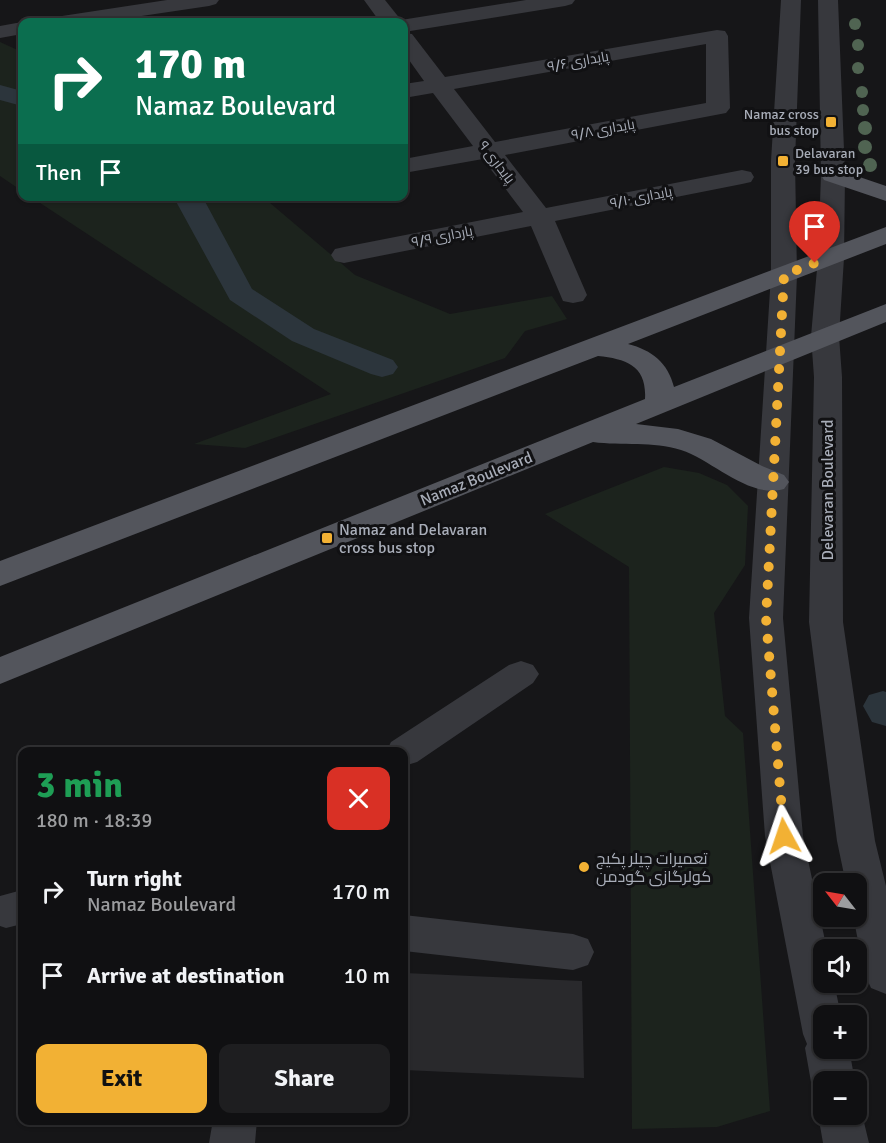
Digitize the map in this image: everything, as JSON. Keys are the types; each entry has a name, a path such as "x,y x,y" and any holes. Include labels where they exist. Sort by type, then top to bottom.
{"main road":[{"path":"832,175 886,194"},
{"path":"0,574 831,258 886,235"},
{"name":"Namaz Boulevard","path":"0,671 588,433 659,402 886,312"},
{"path":"598,347 626,352 649,364 661,382 659,402"},
{"path":"588,433 648,435 688,442 718,455 756,477 773,482"}],"street":[{"path":"89,18 210,0"},
{"path":"374,0 388,18"},
{"path":"408,25 564,0"},
{"path":"791,0 783,161 784,275 766,618 784,836 818,1005"},
{"name":"Delevaran Boulevard","path":"828,0 832,175 831,258 825,336 828,377 826,622 856,841 886,975"},
{"path":"0,32 18,29"},
{"name":"پایداری ۹/۶","path":"408,90 717,36 718,108"},
{"name":"پایداری ۹","path":"408,44 540,217 573,295"},
{"name":"پایداری ۹/۸","path":"408,165 718,108"},
{"name":"پایداری ۹/۱۰","path":"540,217 742,177"},
{"name":"پارداری ۹/۹","path":"344,255 540,217"},
{"path":"408,749 520,674"},
{"path":"408,933 573,952"},
{"path":"232,1143 234,1125"},
{"path":"842,1125 846,1143"}],"shaded area":[{"path":"0,42 18,50 18,188 0,176"},
{"path":"37,201 268,201 355,275 450,314 552,296 567,319 525,331 505,358 245,448 194,444 331,394"},
{"path":"664,467 699,473 727,485 748,506 745,565 714,613 725,716 743,733 770,1111 717,1127 632,1129 629,567 545,514"}],"building":[{"path":"408,973 582,981 584,1078 408,1070"}],"waterway":[{"path":"0,92 18,98"},
{"path":"191,201 240,294 303,335 382,367"},
{"path":"883,706 886,711"}],"place":[{"name":"Namaz cross bus stop","path":"831,122"},
{"name":"Delavaran 39 bus stop","path":"783,161"},
{"name":"Namaz and Delavaran cross bus stop","path":"327,538"},
{"name":"تعمیرات چیلر پکیج کولرگازی گودمن","path":"584,867"}],"route":[{"path":"784,836 766,618 779,355 784,275 815,263"}]}
